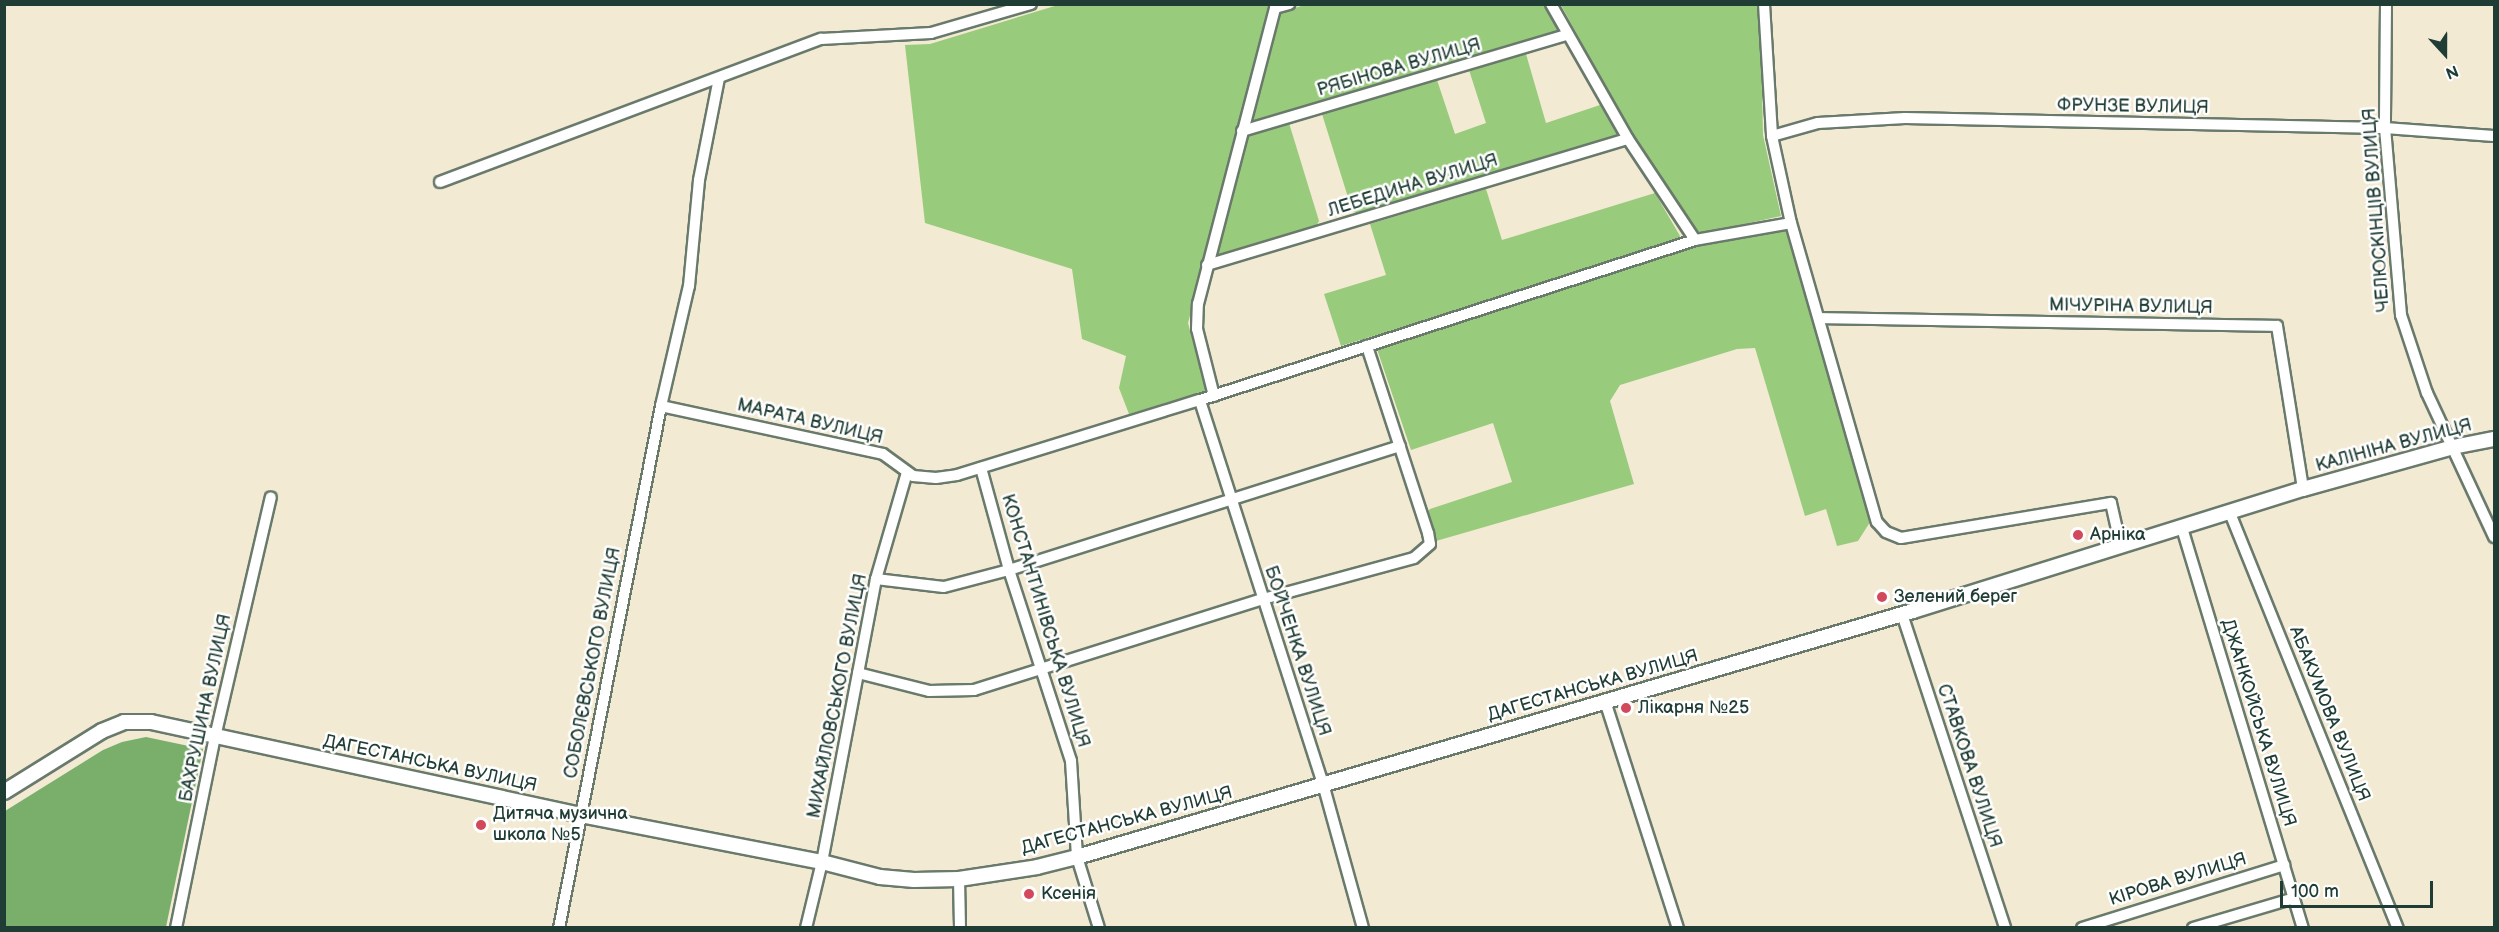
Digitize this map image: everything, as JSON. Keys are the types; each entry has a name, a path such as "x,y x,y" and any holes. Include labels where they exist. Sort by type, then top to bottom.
{"street":[{"path":"440,182 821,39 931,33 1031,4"},
{"path":"1214,396 1197,329 1198,304 1275,8 1290,4"},
{"path":"1551,4 1566,35 1628,140 1695,240"},
{"path":"1764,4 1772,136 1791,223 1820,318 1876,522 1886,532 1901,538 2111,503 2121,547"},
{"name":"ЧЕЛЮСКІНЦІВ ВУЛИЦЯ","path":"2385,4 2385,128 2401,315 2427,393 2494,537"},
{"name":"РЯБІНОВА ВУЛИЦЯ","path":"1242,131 1566,35"},
{"name":"СОБОЛЄВСЬКОГО ВУЛИЦЯ","path":"559,927 661,406 689,286 699,180 718,78"},
{"name":"ФРУНЗЕ ВУЛИЦЯ","path":"1772,136 1818,123 1905,118 2385,128 2494,136"},
{"name":"ЛЕБЕДИНА ВУЛИЦЯ","path":"1207,265 1628,140"},
{"path":"1200,400 1695,240 1791,223"},
{"name":"МІЧУРІНА ВУЛИЦЯ","path":"1820,318 2277,326 2303,489"},
{"path":"858,673 929,691 974,690 1263,599 1414,558 1424,552 1430,544 1428,533 1367,346"},
{"name":"МАРАТА ВУЛИЦЯ","path":"661,406 883,454 913,476 936,478 981,468 1200,400"},
{"name":"БОЙЧЕНКА ВУЛИЦЯ","path":"1200,400 1323,784 1363,927"},
{"name":"КАЛІНІНА ВУЛИЦЯ","path":"2230,513 2303,489 2453,447 2494,439"},
{"path":"876,579 944,587 1009,570 1400,446"},
{"name":"КОНСТАНТИНІВСЬКА ВУЛИЦЯ","path":"981,468 1009,570 1071,761 1077,857 1100,927"},
{"name":"МИХАЙЛОВСЬКОГО ВУЛИЦЯ","path":"806,927 822,862 876,579 907,472"},
{"name":"БАХРУШИНА ВУЛИЦЯ","path":"176,927 215,737 271,496"},
{"name":"ДАГЕСТАНСЬКА ВУЛИЦЯ","path":"4,792 102,730 124,722 151,722 580,815 822,862 880,877 914,880 958,879 1037,867 1077,857 1902,614 2230,513"},
{"name":"АБАКУМОВА ВУЛИЦЯ","path":"2230,513 2398,927"},
{"name":"ДЖАНКОЙСЬКА ВУЛИЦЯ","path":"2182,528 2303,927"},
{"name":"СТАВКОВА ВУЛИЦЯ","path":"1902,614 2005,927"},
{"path":"1605,701 1678,927"},
{"name":"КІРОВА ВУЛИЦЯ","path":"2082,927 2284,865"},
{"path":"958,879 960,927"},
{"path":"2193,927 2294,898"}],"green space":[{"path":"1308,4 1546,5 1561,32 1245,126 1278,13"},
{"path":"1058,5 1272,5 1188,323 1206,391 1129,414 1119,388 1126,356 1082,339 1072,269 925,223 905,45 930,44"},
{"path":"1561,5 1760,5 1763,135 1781,216 1699,234 1633,137"},
{"path":"1526,54 1546,123 1600,105 1619,138 1358,215 1352,210 1322,114 1437,80 1455,134 1486,123 1469,70"},
{"path":"1289,123 1319,221 1315,228 1212,259 1242,137"},
{"path":"1486,189 1502,240 1655,193 1680,236 1676,243 1341,346 1324,294 1386,275 1370,224"},
{"path":"1787,228 1872,519 1858,541 1837,546 1826,509 1805,516 1755,348 1737,349 1620,385 1610,401 1634,484 1436,541 1427,512 1430,509 1512,482 1493,423 1411,450 1377,349 1691,245"},
{"path":"146,737 203,749 166,927 5,927 5,811 103,750 122,742"}],"place":[{"name":"Арніка","path":"2078,535"},
{"name":"Зелений берег","path":"1882,597"},
{"name":"Лікарня №25","path":"1626,708"},
{"name":"Дитяча музична школа №5","path":"481,825"},
{"name":"Ксенія","path":"1029,894"}]}
